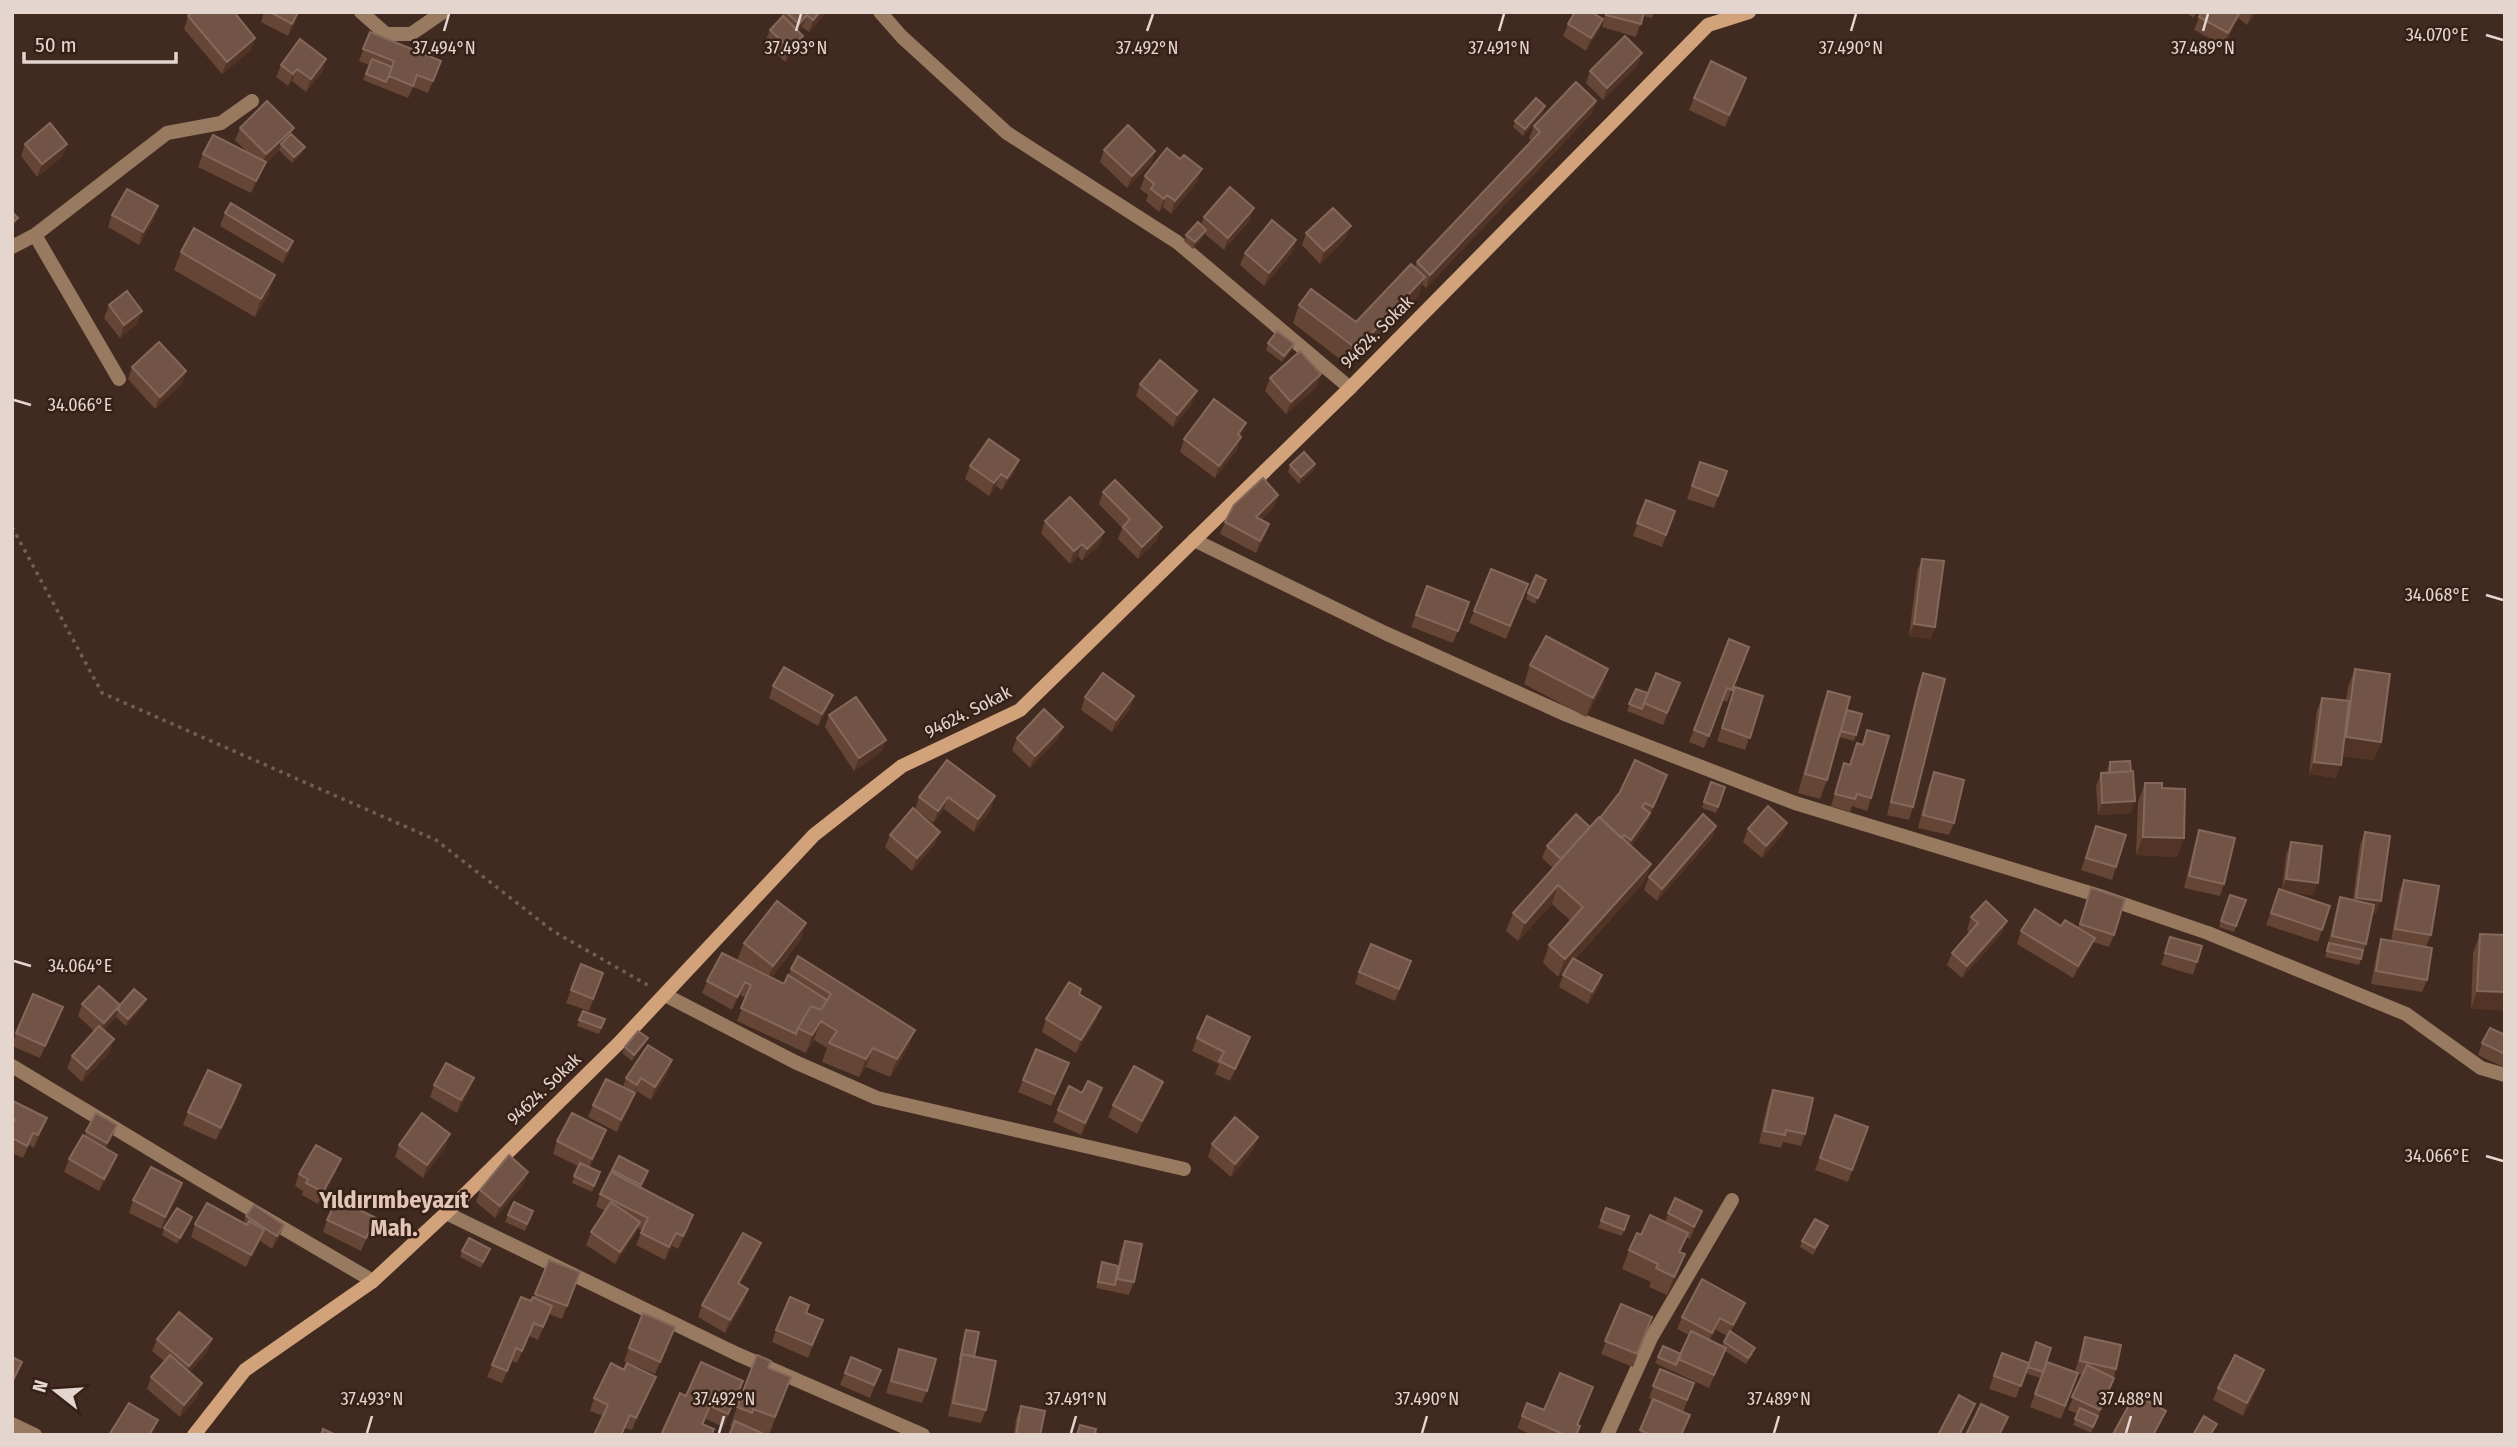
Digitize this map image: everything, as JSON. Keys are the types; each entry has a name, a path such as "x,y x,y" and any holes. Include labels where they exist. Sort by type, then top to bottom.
{"street":[{"path":"361,12 386,34 411,34 443,12"},
{"path":"880,12 902,37 1007,133 1177,242 1350,388"},
{"name":"94624. Sokak","path":"194,1435 245,1370 373,1280 446,1213 619,1043 814,835 902,766 1020,710 1350,388 1705,19 1749,12"},
{"path":"12,247 35,235 167,133 221,123 251,101"},
{"path":"35,235 119,379"},
{"path":"1194,540 1385,633 1566,715 1795,803 2103,897 2208,933 2406,1014 2481,1068 2505,1075"},
{"path":"665,995 795,1062 877,1098 1184,1169"},
{"path":"12,1066 373,1280"},
{"path":"1607,1435 1651,1338 1732,1200"},
{"path":"446,1213 737,1354 923,1435"},
{"path":"12,1424 35,1435"}],"path":[{"path":"12,527 102,693 436,840 553,931 665,995"}],"building":[{"path":"193,12 234,12 255,38 227,62 188,16"},
{"path":"270,12 298,12 292,24"},
{"path":"786,12 820,12 813,20 807,15 799,24"},
{"path":"1575,12 1591,12 1603,19 1591,38 1568,24"},
{"path":"1607,12 1644,12 1641,24 1606,15"},
{"path":"2201,12 2240,12 2228,33 2199,17"},
{"path":"783,16 803,36 790,49 770,30"},
{"path":"370,32 441,61 433,81 417,75 413,86 389,76 394,61 363,49"},
{"path":"1625,36 1642,53 1607,88 1590,71"},
{"path":"300,39 326,59 311,79 297,69 293,74 281,65"},
{"path":"372,59 392,67 386,82 366,74"},
{"path":"1711,61 1746,78 1729,115 1694,98"},
{"path":"1576,82 1596,101 1430,275 1417,262 1540,132 1534,126"},
{"path":"1536,98 1545,106 1525,129 1515,121"},
{"path":"267,101 294,128 266,154 240,128"},
{"path":"50,123 67,144 42,164 25,144"},
{"path":"1128,125 1155,151 1132,176 1104,150"},
{"path":"291,134 305,147 294,157 281,144"},
{"path":"213,135 266,162 256,181 203,154"},
{"path":"1167,148 1180,159 1184,155 1202,169 1175,201 1167,195 1164,199 1151,189 1154,184 1145,176"},
{"path":"1230,187 1254,208 1228,238 1204,217"},
{"path":"127,189 158,206 143,232 112,215"},
{"path":"231,203 293,241 287,251 225,213"},
{"path":"1333,208 1351,226 1324,251 1306,233"},
{"path":"12,212 18,218 12,223"},
{"path":"1272,220 1296,240 1269,273 1245,253"},
{"path":"1198,222 1206,230 1195,242 1186,235"},
{"path":"194,228 275,275 261,299 181,252"},
{"path":"1411,264 1425,277 1357,349 1299,305 1311,289 1356,322"},
{"path":"127,291 142,311 124,325 109,305"},
{"path":"1277,331 1294,344 1284,356 1268,343"},
{"path":"159,342 186,371 160,397 132,367"},
{"path":"1300,351 1321,374 1291,402 1270,378"},
{"path":"1160,360 1197,391 1177,415 1140,384"},
{"path":"1214,399 1246,423 1238,434 1241,437 1219,466 1184,439"},
{"path":"989,439 1019,460 1007,478 1001,474 994,483 970,466"},
{"path":"1304,452 1315,464 1301,477 1290,465"},
{"path":"1700,462 1727,471 1718,496 1692,486"},
{"path":"1263,478 1278,495 1256,517 1269,524 1260,541 1225,522 1234,505"},
{"path":"1115,480 1162,527 1142,547 1123,527 1130,519 1103,492"},
{"path":"1070,497 1104,532 1087,549 1082,544 1074,551 1045,521"},
{"path":"1646,500 1675,511 1666,535 1637,523"},
{"path":"1922,559 1944,561 1935,627 1914,624"},
{"path":"1491,569 1528,584 1510,626 1474,611"},
{"path":"1536,575 1546,580 1538,598 1528,593"},
{"path":"1427,586 1469,602 1458,631 1416,615"},
{"path":"1546,636 1608,669 1593,698 1530,665"},
{"path":"1729,639 1749,647 1732,690 1727,688 1709,736 1694,730"},
{"path":"784,667 833,695 822,714 773,686"},
{"path":"2355,669 2390,674 2381,742 2346,737"},
{"path":"1103,673 1134,696 1116,720 1085,697"},
{"path":"1656,673 1680,683 1667,713 1644,703"},
{"path":"1923,673 1945,679 1913,807 1891,802"},
{"path":"1735,687 1763,696 1750,738 1722,728"},
{"path":"1636,689 1648,693 1642,709 1629,704"},
{"path":"1828,691 1850,697 1827,780 1805,774"},
{"path":"856,697 886,740 859,758 829,715"},
{"path":"2322,698 2349,701 2341,765 2314,762"},
{"path":"1044,709 1063,727 1035,756 1017,738"},
{"path":"1847,710 1862,714 1856,735 1841,731"},
{"path":"1867,730 1889,736 1871,798 1857,794 1855,799 1835,794 1844,763 1850,765 1857,743 1863,745"},
{"path":"947,760 995,796 978,819 948,797 938,811 919,797"},
{"path":"1635,760 1667,775 1653,807 1645,803 1642,807 1650,813 1631,840 1624,835 1621,838 1600,818 1620,792"},
{"path":"2130,761 2131,771 2110,773 2110,762"},
{"path":"2133,771 2135,801 2102,803 2101,773"},
{"path":"1934,772 1964,780 1954,823 1923,815"},
{"path":"1711,782 1725,787 1718,807 1704,802"},
{"path":"2145,783 2162,783 2162,788 2185,789 2184,838 2143,837"},
{"path":"1768,806 1787,823 1766,846 1748,829"},
{"path":"913,808 940,832 917,858 890,835"},
{"path":"1576,814 1590,827 1561,859 1547,846"},
{"path":"1703,814 1716,826 1662,889 1649,877"},
{"path":"1599,817 1651,864 1565,959 1549,945 1583,907 1558,885 1525,923 1513,913"},
{"path":"2096,826 2126,835 2116,867 2086,858"},
{"path":"2199,830 2235,838 2224,884 2189,876"},
{"path":"2365,832 2390,836 2381,901 2356,898"},
{"path":"2291,842 2322,846 2318,883 2286,879"},
{"path":"2404,880 2439,886 2431,935 2395,929"},
{"path":"2091,888 2125,899 2114,935 2080,924"},
{"path":"2279,889 2330,906 2322,930 2271,913"},
{"path":"2230,895 2246,900 2236,926 2221,921"},
{"path":"2340,897 2374,905 2366,944 2332,936"},
{"path":"777,901 806,923 773,966 744,943"},
{"path":"1986,901 2007,921 1967,966 1952,953 1978,923 1971,917"},
{"path":"2035,909 2061,926 2065,920 2095,938 2078,966 2021,931"},
{"path":"2480,934 2505,935 2505,992 2477,991"},
{"path":"2170,937 2202,946 2197,962 2165,953"},
{"path":"2381,939 2432,948 2427,980 2376,971"},
{"path":"2329,943 2363,950 2361,959 2327,951"},
{"path":"1371,944 1411,961 1399,989 1359,972"},
{"path":"722,953 784,984 788,975 827,1000 821,1010 811,1006 796,1034 741,1008 751,985 745,982 737,997 707,981"},
{"path":"798,956 915,1030 897,1059 873,1048 866,1059 829,1043 837,1031 821,1021 812,1035 798,1028 811,1006 821,1010 831,994 791,969"},
{"path":"1573,958 1602,975 1592,992 1563,975"},
{"path":"581,964 603,973 593,999 571,990"},
{"path":"1069,982 1081,989 1079,994 1101,1007 1081,1040 1046,1019"},
{"path":"99,986 120,1005 104,1023 82,1004"},
{"path":"134,989 146,999 128,1019 118,1010"},
{"path":"33,994 63,1007 45,1046 16,1033"},
{"path":"583,1011 605,1019 601,1028 579,1020"},
{"path":"1207,1016 1250,1037 1235,1069 1219,1061 1224,1052 1197,1038"},
{"path":"99,1026 114,1039 87,1069 72,1056"},
{"path":"2490,1028 2505,1035 2505,1054 2482,1043"},
{"path":"638,1031 648,1038 634,1055 625,1047"},
{"path":"648,1045 672,1060 655,1087 641,1078 637,1085 626,1078"},
{"path":"1036,1049 1069,1063 1055,1094 1023,1080"},
{"path":"446,1063 474,1078 461,1100 434,1085"},
{"path":"1134,1066 1163,1082 1142,1121 1113,1105"},
{"path":"208,1070 241,1085 221,1128 188,1112"},
{"path":"606,1079 635,1093 621,1120 593,1105"},
{"path":"1088,1081 1102,1088 1085,1123 1058,1110 1069,1086 1082,1093"},
{"path":"1773,1090 1813,1098 1805,1134 1786,1130 1785,1135 1764,1131"},
{"path":"13,1101 47,1118 38,1135 33,1133 27,1146 12,1138 12,1124 15,1120 12,1119"},
{"path":"96,1113 117,1125 107,1143 86,1131"},
{"path":"422,1113 450,1134 427,1165 399,1145"},
{"path":"572,1113 606,1130 592,1159 557,1141"},
{"path":"1835,1115 1868,1127 1852,1170 1820,1158"},
{"path":"1235,1117 1258,1137 1235,1164 1212,1144"},
{"path":"83,1135 117,1155 104,1179 69,1159"},
{"path":"316,1145 341,1159 323,1192 306,1183 308,1179 299,1174"},
{"path":"509,1155 528,1172 500,1206 480,1190"},
{"path":"619,1156 648,1171 641,1185 612,1170"},
{"path":"580,1163 600,1172 594,1186 574,1176"},
{"path":"151,1167 182,1183 165,1217 133,1200"},
{"path":"611,1172 693,1215 683,1236 676,1233 669,1247 641,1233 648,1218 600,1194"},
{"path":"1675,1198 1702,1211 1694,1227 1668,1213"},
{"path":"337,1199 376,1218 366,1238 327,1220"},
{"path":"514,1202 533,1211 527,1224 508,1215"},
{"path":"611,1202 640,1222 620,1252 591,1232"},
{"path":"207,1203 247,1225 249,1221 264,1230 251,1255 195,1224"},
{"path":"254,1205 284,1225 277,1236 246,1216"},
{"path":"177,1208 192,1217 180,1238 164,1228"},
{"path":"1606,1208 1629,1216 1624,1230 1601,1221"},
{"path":"1650,1215 1688,1233 1679,1252 1685,1254 1674,1277 1656,1268 1658,1264 1629,1250 1637,1233 1641,1235"},
{"path":"1815,1219 1828,1226 1815,1248 1802,1241"},
{"path":"743,1233 761,1243 738,1283 748,1289 730,1320 702,1305"},
{"path":"469,1238 490,1249 483,1262 462,1251"},
{"path":"1125,1241 1142,1244 1134,1282 1117,1279"},
{"path":"549,1260 580,1272 567,1306 535,1294"},
{"path":"1102,1262 1118,1266 1115,1285 1098,1282"},
{"path":"1702,1279 1745,1303 1733,1325 1720,1318 1712,1333 1682,1317"},
{"path":"521,1297 531,1301 533,1297 552,1306 543,1327 534,1323 522,1351 516,1348 507,1371 492,1365"},
{"path":"790,1297 809,1305 806,1313 823,1320 812,1345 776,1330"},
{"path":"1621,1304 1652,1317 1637,1354 1605,1341"},
{"path":"179,1312 212,1339 189,1366 157,1339"},
{"path":"643,1313 675,1327 660,1362 629,1348"},
{"path":"966,1330 979,1332 974,1357 962,1354 960,1360"},
{"path":"1691,1331 1726,1348 1714,1375 1678,1359"},
{"path":"1730,1331 1755,1348 1748,1358 1724,1342"},
{"path":"2085,1337 2121,1345 2116,1369 2080,1361"},
{"path":"2036,1342 2051,1348 2043,1372 2028,1367"},
{"path":"1663,1346 1681,1354 1676,1365 1658,1357"},
{"path":"899,1349 936,1359 927,1391 891,1381"},
{"path":"2002,1353 2029,1363 2021,1386 1994,1376"},
{"path":"962,1354 996,1361 986,1410 953,1403"},
{"path":"170,1355 202,1383 184,1405 151,1377"},
{"path":"757,1355 771,1361 768,1368 791,1377 775,1417 753,1409 752,1413 737,1407"},
{"path":"2235,1355 2264,1370 2247,1403 2218,1388"},
{"path":"12,1357 22,1362 12,1382"},
{"path":"851,1357 881,1370 874,1385 845,1373"},
{"path":"701,1362 743,1381 728,1414 710,1406 702,1424 714,1429 711,1435 661,1435 680,1393 686,1396"},
{"path":"2047,1362 2078,1373 2065,1406 2035,1394"},
{"path":"611,1363 624,1370 627,1363 656,1377 636,1418 630,1415 621,1435 594,1435 608,1405 594,1398"},
{"path":"2087,1365 2114,1378 2100,1410 2072,1397"},
{"path":"1660,1369 1694,1383 1687,1400 1653,1386"},
{"path":"1560,1373 1593,1387 1577,1425 1580,1426 1576,1435 1565,1435 1522,1416 1527,1403 1544,1410"},
{"path":"2135,1394 2166,1411 2153,1435 2113,1434"},
{"path":"1959,1395 1975,1404 1959,1435 1938,1435"},
{"path":"1653,1399 1690,1415 1681,1435 1651,1435 1640,1430"},
{"path":"129,1403 158,1420 149,1435 109,1435"},
{"path":"1981,1404 2008,1417 1999,1435 1966,1435"},
{"path":"1021,1406 1045,1411 1040,1435 1016,1435"},
{"path":"2080,1408 2098,1416 2093,1427 2075,1419"},
{"path":"2204,1416 2217,1424 2210,1435 2193,1435"},
{"path":"735,1421 766,1435 729,1435"},
{"path":"1080,1425 1096,1429 1095,1433 1100,1435 1077,1435"},
{"path":"323,1429 336,1435 321,1435"}],"district":[{"name":"Yıldırımbeyazıt Mah.","path":"394,1214"}]}
